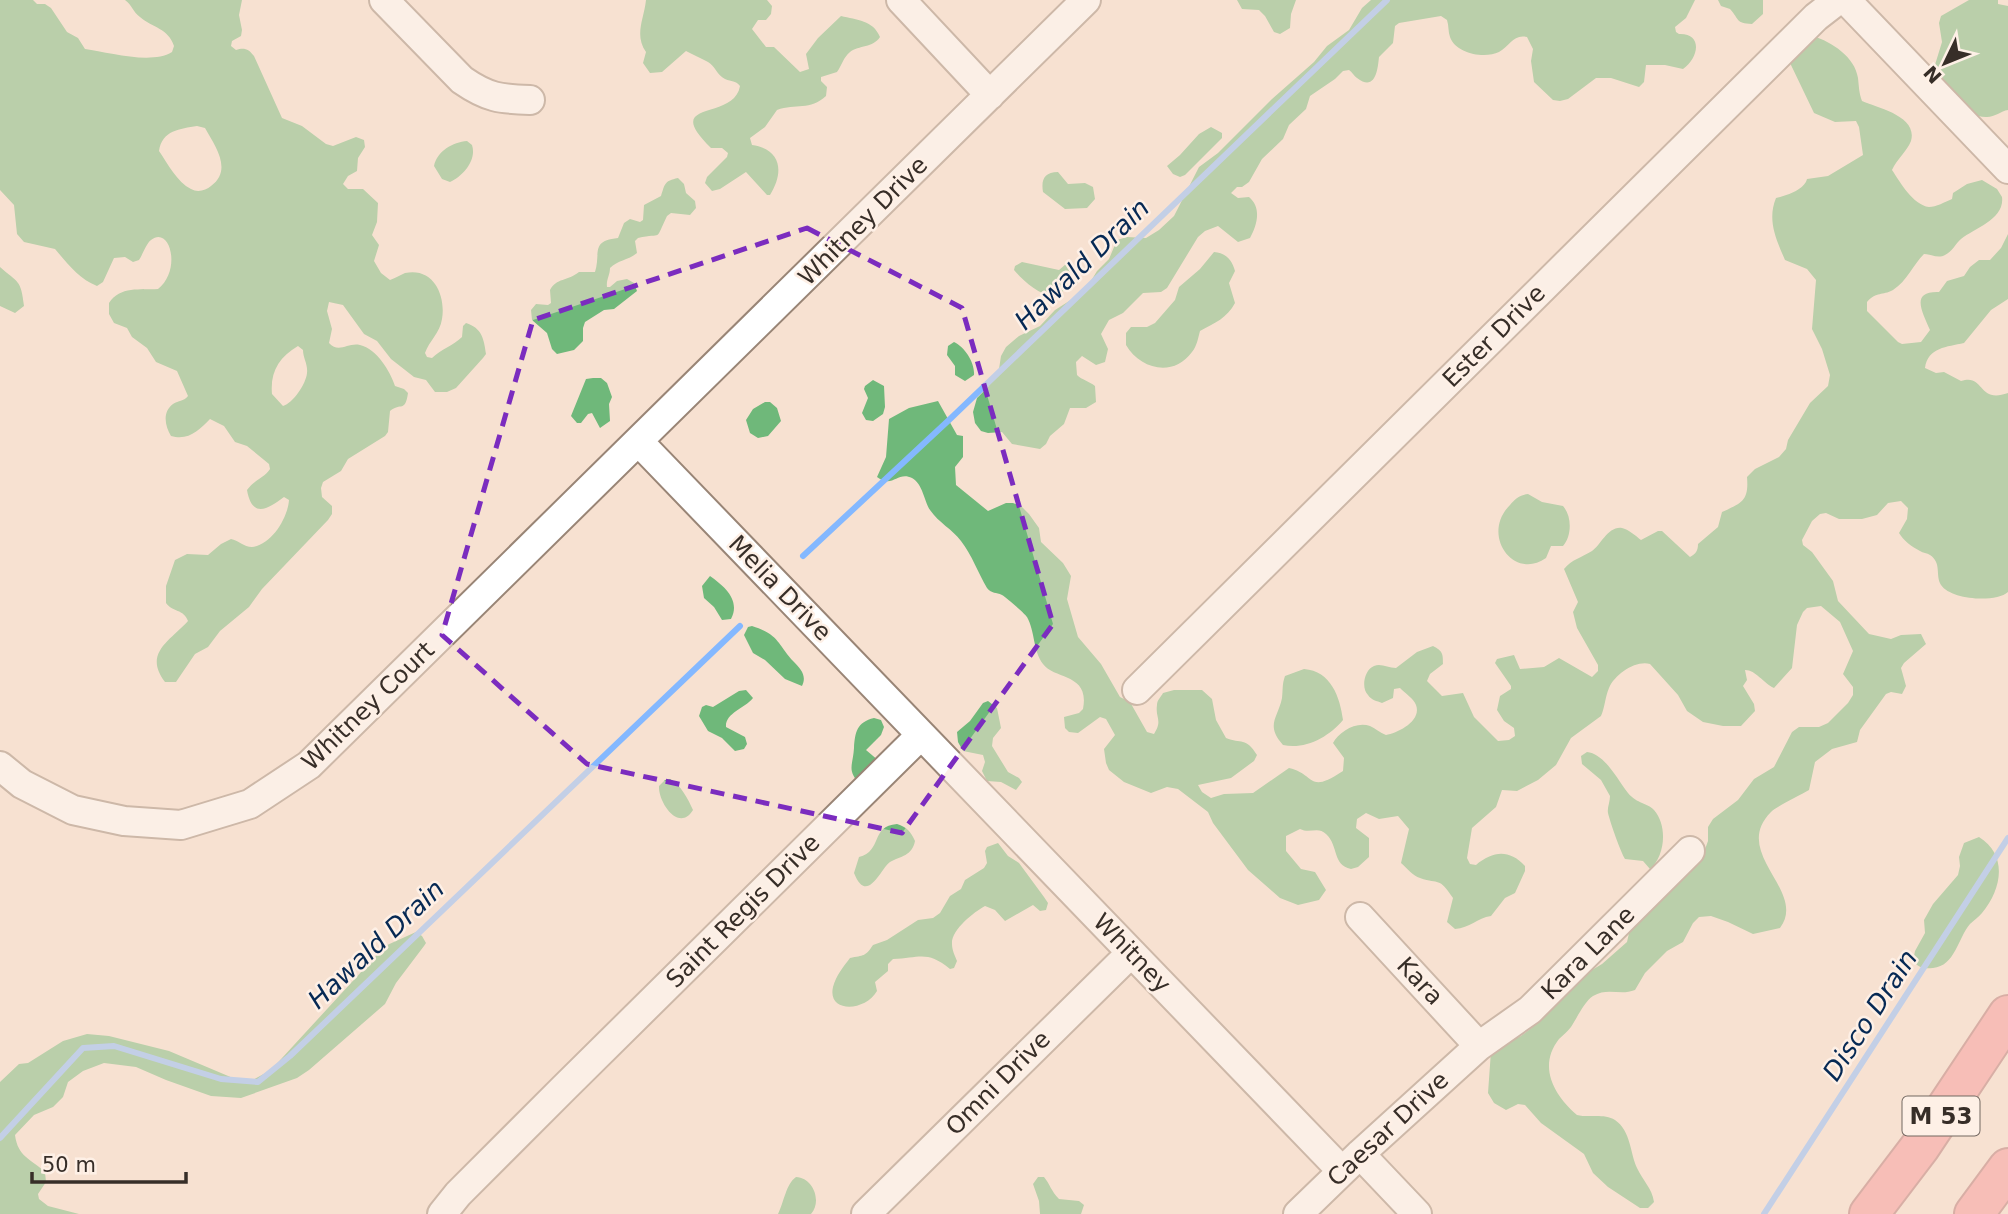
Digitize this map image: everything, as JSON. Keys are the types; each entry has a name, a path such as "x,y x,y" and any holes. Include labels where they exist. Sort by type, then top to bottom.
{"highway":[{"name":"M 53","path":"1869,1214 1920,1147 2008,1015"},
{"path":"1974,1214 2008,1168"}],"street":[{"path":"384,0 472,87 498,99 530,100"},
{"path":"901,0 990,95"},
{"name":"Whitney Drive","path":"639,442 1086,0"},
{"name":"Ester Drive","path":"1145,682 1816,17 1839,0"},
{"path":"1846,0 2008,169"},
{"name":"Melia Drive","path":"639,442 921,734"},
{"name":"Whitney Court","path":"0,766 22,783 73,810 124,821 181,825 250,804 309,765 639,442"},
{"name":"Whitney","path":"921,734 1131,953 1351,1163 1417,1214"},
{"name":"Saint Regis Drive","path":"442,1214 458,1194 921,734"},
{"name":"Kara Lane","path":"1479,1046 1531,1010 1690,851"},
{"name":"Kara","path":"1360,917 1479,1046"},
{"name":"Omni Drive","path":"866,1214 1131,953"},
{"name":"Caesar Drive","path":"1298,1214 1479,1046"}],"highlighted area":[{"path":"807,228 962,308 1053,624 902,833 587,764 442,635 533,320"}],"green space":[{"path":"0,0 33,0 37,4 45,4 51,8 67,32 78,38 85,49 141,58 163,56 172,52 174,46 168,35 140,17 125,0 242,0 239,15 241,36 232,41 231,46 236,50 246,49 254,56 282,118 302,126 326,144 333,146 356,137 364,140 365,147 358,158 357,171 348,176 343,184 348,189 363,189 378,203 377,222 372,235 379,245 374,261 381,273 390,280 405,273 424,274 431,279 440,293 442,319 425,353 427,357 432,358 462,337 466,323 476,328 483,339 486,354 456,388 447,392 435,392 426,380 414,377 391,359 377,341 364,334 343,305 329,302 327,311 332,329 329,343 336,348 360,345 372,351 386,367 395,386 408,393 405,403 390,411 388,432 385,436 348,459 341,471 323,482 322,497 332,506 332,514 328,520 262,589 249,607 220,631 208,647 195,654 176,682 165,682 157,663 158,655 167,641 188,621 184,614 166,603 166,586 175,560 187,554 208,555 231,539 249,547 259,545 278,529 286,514 289,500 284,497 261,509 253,505 247,490 268,472 269,464 247,446 235,442 224,426 210,419 198,431 188,436 171,436 166,424 167,411 173,404 188,396 177,371 156,362 147,348 132,337 127,328 114,323 109,314 109,303 119,294 131,290 158,289 165,281 171,261 168,244 158,237 151,240 139,260 133,262 125,257 114,258 103,282 97,286 79,275 55,249 24,242 17,234 14,205 0,190","holes":["197,126 205,128 217,150 221,165 217,180 199,191 181,182 159,151 168,135","298,346 303,350 307,373 295,397 283,406 272,394 274,372 281,360"]},
{"path":"646,0 767,0 772,6 771,14 766,20 758,20 752,29 766,47 774,47 800,72 809,69 806,54 841,16 869,24 880,37 874,43 850,52 837,72 821,77 827,87 826,96 820,101 777,110 765,127 750,138 752,145 769,151 778,163 777,178 770,195 746,172 720,189 712,191 705,183 707,177 728,153 722,148 711,148 697,132 693,122 696,116 726,104 735,97 740,86 722,77 708,62 686,51 662,72 650,73 643,63 646,52 640,33"},
{"path":"1237,0 1296,0 1290,28 1280,34 1274,32 1259,10 1242,9"},
{"path":"1371,0 1695,0 1686,18 1675,27 1679,34 1692,38 1696,47 1692,59 1683,69 1646,65 1644,82 1639,87 1611,78 1596,78 1568,99 1560,101 1553,100 1534,82 1531,61 1533,49 1527,37 1515,39 1499,52 1479,55 1464,51 1453,43 1447,20 1441,16 1399,23 1395,26 1393,43 1379,57 1377,72 1372,81 1363,82 1349,70 1343,71 1310,96 1306,109 1289,125 1283,139 1262,159 1249,182 1231,193 1238,198 1249,197 1256,206 1255,228 1250,238 1238,242 1218,226 1205,231 1198,237 1167,288 1161,292 1143,293 1123,313 1109,320 1101,334 1108,349 1105,362 1096,365 1082,356 1076,362 1077,375 1095,386 1096,402 1086,408 1070,408 1064,424 1040,449 1012,444 1002,432 981,431 975,423 973,412 977,398 988,387 999,369 1006,347 1019,336 1040,326 1055,310 1085,291 1097,271 1109,259 1117,240 1127,237 1146,238 1174,216 1199,167 1218,153 1314,62 1327,46 1349,30 1362,8"},
{"path":"1718,0 1763,0 1763,14 1752,24 1743,23 1730,9 1721,6"},
{"path":"1969,0 1998,0 1998,4 2008,6 2008,110 1990,117 1973,114 1960,105 1938,82 1934,68 1942,42 1939,23 1941,16"},
{"path":"1813,36 1835,46 1852,63 1862,101 1895,114 1909,125 1912,132 1911,141 1892,170 1918,202 1929,207 1938,205 1952,199 1953,193 1967,184 1982,180 1997,189 2002,197 2002,205 1994,217 1961,239 1945,255 1924,254 1898,286 1874,296 1867,302 1867,311 1898,342 1921,342 1930,330 1921,304 1924,295 1939,292 1947,281 1964,276 1979,260 1990,260 2001,248 2008,234 2008,299 1991,310 1964,343 1934,352 1925,368 1936,373 1944,372 1961,381 1974,381 1991,395 2008,393 2008,592 1984,599 1963,597 1946,590 1939,581 1934,558 1911,545 1899,533 1907,519 1908,508 1901,501 1888,503 1877,515 1862,519 1839,519 1826,513 1820,514 1812,521 1802,540 1803,545 1812,552 1833,581 1838,601 1869,634 1891,639 1901,635 1921,634 1926,644 1901,668 1906,686 1902,694 1886,694 1860,730 1857,742 1832,749 1815,762 1809,790 1771,812 1761,827 1759,842 1763,857 1785,900 1786,914 1780,928 1753,934 1711,916 1699,917 1683,942 1667,951 1645,973 1635,990 1604,992 1593,996 1553,1050 1549,1070 1556,1090 1569,1107 1577,1115 1611,1118 1624,1130 1637,1168 1653,1197 1654,1202 1648,1208 1640,1208 1608,1187 1593,1173 1584,1154 1541,1123 1525,1105 1518,1104 1506,1110 1494,1103 1488,1093 1491,1051 1521,1036 1538,1023 1575,980 1602,964 1627,942 1632,920 1656,900 1665,897 1682,880 1704,852 1708,841 1708,827 1713,819 1738,800 1754,779 1774,767 1792,732 1799,727 1819,727 1828,723 1848,703 1853,695 1853,687 1843,674 1853,651 1840,622 1821,606 1807,608 1803,612 1797,625 1792,668 1774,688 1753,672 1745,670 1747,680 1743,686 1754,704 1755,711 1741,726 1703,722 1687,711 1678,695 1650,664 1632,666 1621,673 1609,688 1601,716 1571,738 1556,765 1538,780 1517,791 1502,790 1496,807 1472,828 1467,858 1470,864 1476,865 1501,854 1519,861 1525,866 1525,871 1515,893 1505,898 1491,916 1455,929 1447,922 1453,898 1448,891 1438,882 1415,876 1401,863 1409,829 1398,816 1379,819 1366,813 1357,819 1356,828 1369,838 1369,857 1358,867 1351,869 1341,864 1333,844 1323,832 1300,829 1286,836 1286,851 1301,869 1315,872 1326,890 1319,900 1298,905 1280,898 1248,870 1213,823 1208,812 1178,789 1167,787 1151,793 1124,782 1109,770 1106,763 1104,749 1115,735 1106,719 1100,717 1078,733 1069,732 1065,728 1064,717 1079,713 1083,709 1084,697 1077,683 1043,664 1037,653 1027,617 1000,594 987,588 965,546 930,510 916,481 907,476 891,481 877,477 886,457 889,419 909,408 938,401 957,435 963,436 963,457 955,467 956,485 988,511 1006,503 1013,503 1029,514 1039,528 1041,542 1063,563 1071,576 1067,599 1078,637 1101,664 1120,697 1130,702 1147,732 1154,734 1157,729 1157,703 1163,693 1174,690 1202,690 1212,699 1216,720 1226,738 1246,743 1253,749 1257,755 1254,761 1231,778 1198,785 1202,792 1211,798 1224,794 1253,793 1289,768 1317,782 1323,782 1343,771 1344,758 1333,743 1344,731 1365,725 1386,735 1391,734 1408,725 1416,716 1416,705 1400,688 1394,689 1393,698 1382,703 1371,698 1365,688 1368,671 1377,665 1396,668 1417,652 1433,646 1442,653 1443,664 1430,674 1427,681 1442,696 1463,693 1474,717 1498,741 1509,740 1515,736 1514,728 1504,721 1497,710 1500,696 1511,689 1511,686 1495,663 1497,659 1514,655 1520,669 1544,667 1559,658 1592,677 1598,671 1598,665 1577,628 1573,612 1578,602 1564,569 1592,551 1617,528 1627,530 1641,540 1662,531 1692,556 1698,544 1718,527 1722,512 1743,500 1747,491 1747,477 1755,469 1779,457 1786,449 1788,440 1810,403 1828,386 1830,375 1812,329 1816,280 1807,269 1785,260 1776,237 1772,214 1776,198 1799,189 1807,179 1828,176 1863,155 1856,121 1835,122 1814,113 1791,65 1791,54"},
{"path":"1211,127 1222,133 1222,138 1185,175 1180,177 1173,174 1167,166 1199,134"},
{"path":"467,141 472,145 473,151 468,167 450,182 442,179 434,166 438,156 451,145"},
{"path":"1058,172 1068,184 1085,183 1093,187 1095,199 1087,208 1065,209 1043,192 1044,178 1049,173"},
{"path":"678,178 684,184 686,193 695,201 696,208 690,215 671,213 657,235 638,238 635,241 637,253 610,268 607,287 627,279 634,283 637,291 614,309 604,310 585,322 583,341 574,350 557,354 552,349 547,333 532,320 531,310 536,304 551,303 550,290 556,283 579,272 595,272 600,245 618,238 624,223 630,219 640,222 643,220 644,205 661,196 666,184"},
{"path":"1214,252 1228,258 1235,271 1229,283 1235,303 1232,308 1220,320 1200,331 1194,350 1176,365 1157,367 1140,360 1126,345 1126,333 1131,327 1147,327 1155,323 1175,300 1179,287 1200,269"},
{"path":"1022,262 1059,270 1066,264 1079,272 1080,280 1055,297 1049,296 1032,287 1014,270 1015,266"},
{"path":"0,267 18,282 22,291 24,306 15,313 0,306"},
{"path":"954,342 965,351 973,365 974,375 965,381 955,375 955,366 947,355 948,346"},
{"path":"601,378 607,383 612,397 609,404 610,421 600,428 592,413 581,423 577,423 571,416 586,379"},
{"path":"873,380 884,386 885,407 883,414 873,421 866,420 862,413 868,398 865,386"},
{"path":"770,402 777,408 781,421 768,436 758,438 750,433 746,420 753,409"},
{"path":"1528,494 1542,502 1563,506 1569,520 1569,532 1563,546 1551,546 1546,558 1534,564 1523,564 1513,559 1500,541 1498,529 1510,505"},
{"path":"710,576 730,594 734,606 731,619 722,620 704,598 702,586"},
{"path":"752,626 768,633 799,667 804,679 802,686 785,679 765,660 753,653 744,635 748,627"},
{"path":"1304,669 1327,680 1336,694 1343,720 1331,732 1316,741 1300,746 1283,745 1275,732 1274,722 1282,698 1284,679 1285,676"},
{"path":"746,690 753,698 729,718 726,727 745,737 747,744 744,749 735,751 722,738 708,731 699,716 702,707 713,707 739,691"},
{"path":"988,701 997,708 1001,728 993,738 992,746 1008,772 1022,782 1016,790 1001,782 987,781 982,771 985,762 983,755 963,751 958,742 957,732 970,721 983,703"},
{"path":"874,718 881,720 884,727 881,735 866,750 879,761 861,785 852,771 855,737 860,725"},
{"path":"1587,752 1605,762 1631,797 1652,808 1658,817 1663,832 1662,849 1650,869 1643,861 1625,859 1623,856 1608,813 1610,796 1601,780 1582,764 1581,756"},
{"path":"670,779 681,789 693,810 682,818 670,813 662,800 659,786"},
{"path":"897,824 910,832 915,841 914,846 906,855 890,862 869,886 864,886 854,873 859,857 871,850 883,829"},
{"path":"1979,837 1995,853 1998,863 1999,873 1994,894 1982,913 1970,924 1946,962 1933,968 1920,967 1913,961 1915,951 1925,933 1924,920 1933,904 1958,875 1959,857 1964,843"},
{"path":"998,843 1008,856 1019,863 1044,897 1048,903 1046,910 1040,911 1033,905 1005,921 995,910 985,906 969,917 955,933 952,944 957,961 954,968 950,969 929,957 893,959 888,964 888,971 875,982 877,991 871,998 864,1003 848,1007 836,1002 833,995 834,983 850,958 864,955 873,945 887,940 918,920 933,918 940,913 950,896 961,889 965,880 984,868 987,863 987,847"},
{"path":"416,932 426,943 396,983 385,1004 297,1078 241,1098 211,1096 136,1067 104,1063 83,1071 68,1082 63,1097 53,1107 34,1115 15,1135 22,1153 45,1172 46,1182 38,1194 39,1199 48,1206 79,1214 0,1214 0,1082 19,1064 28,1063 63,1041 87,1034 109,1036 169,1051 240,1081 251,1081 271,1070 385,946"},
{"path":"796,1177 812,1186 816,1197 814,1209 811,1214 778,1214 787,1189"},
{"path":"1038,1177 1044,1177 1059,1199 1079,1201 1084,1205 1081,1214 1040,1214 1033,1184"}],"waterway":[{"name":"Hawald Drain","path":"803,556 949,420 1387,0"},
{"name":"Hawald Drain","path":"0,1138 83,1048 114,1046 221,1079 258,1082 290,1056 740,626"},
{"name":"Disco Drain","path":"1764,1214 2008,838"}]}
